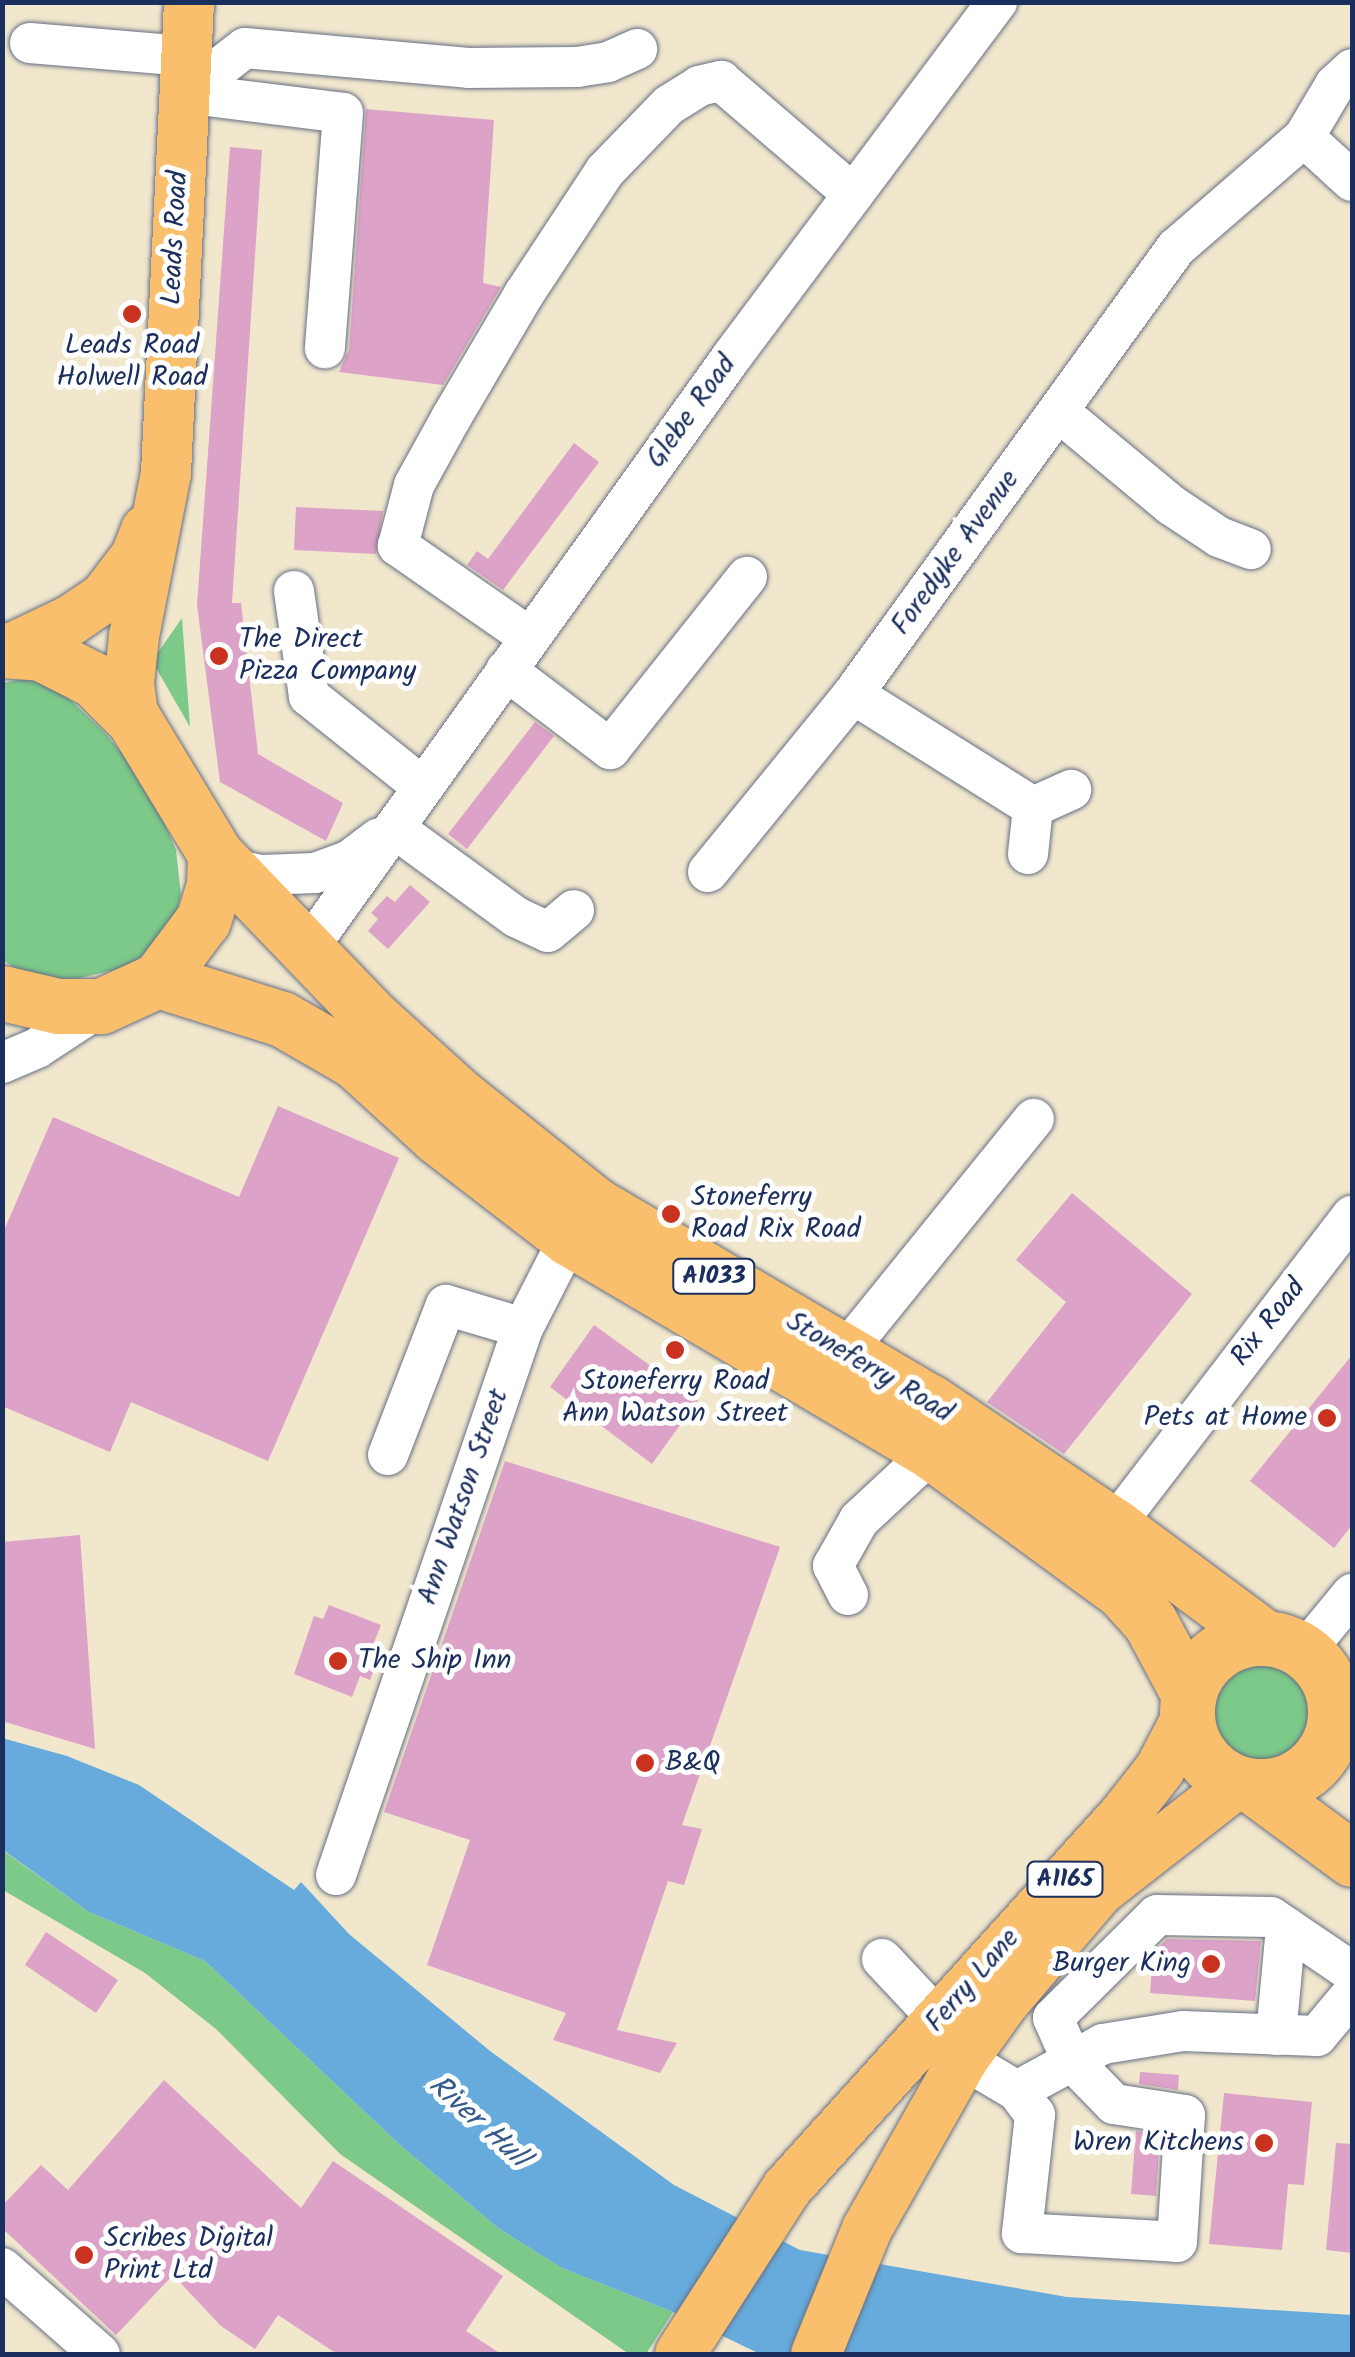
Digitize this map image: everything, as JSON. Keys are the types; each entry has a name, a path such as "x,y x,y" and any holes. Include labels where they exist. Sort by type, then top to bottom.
{"highway":[{"name":"A1033","path":"6,649 41,653 94,680 134,720 221,861"},
{"name":"Stoneferry Road","path":"221,861 306,951 458,1096 596,1205 930,1402 1284,1644"},
{"path":"2,993 58,1006 100,1006 158,980 204,920 221,861"},
{"name":"Stoneferry Road","path":"158,980 282,1020 355,1061 438,1137 569,1238 932,1452 1123,1592 1150,1622 1187,1706"},
{"path":"1245,1784 1286,1781 1315,1763 1335,1723 1344,1724 1319,1665 1284,1644 1237,1640 1215,1652 1198,1670 1187,1706 1202,1759 1245,1784 1352,1859"}],"main road":[{"name":"Leads Road","path":"134,720 129,682 134,636 166,474 189,2"},
{"name":"Leads Road","path":"6,649 71,620 104,598 136,556 166,474"},
{"name":"Ferry Lane","path":"816,2354 951,2039 1160,1769 1187,1706"},
{"name":"Ferry Lane","path":"680,2354 787,2188 951,2039 1099,1890 1245,1784"}],"street":[{"name":"Glebe Road","path":"306,951 530,637 997,2"},
{"path":"30,43 343,113 326,348"},
{"path":"185,75 214,72 245,48 468,68 577,67 608,62 637,49"},
{"name":"Foredyke Avenue","path":"708,872 853,694 1176,248 1304,137 1336,85 1352,69"},
{"path":"530,637 398,546 414,485 450,418 524,294 605,172 669,106 699,86 721,81 853,194"},
{"path":"1304,137 1352,182"},
{"path":"1060,412 1170,505 1220,537 1259,553"},
{"path":"506,670 610,749 747,577"},
{"path":"294,591 309,696 423,788"},
{"path":"853,694 1033,806"},
{"path":"1033,806 1071,790"},
{"path":"1028,854 1033,806"},
{"path":"394,828 500,906 548,932 574,910"},
{"name":"Glebe Road","path":"221,861 262,874 315,873 350,860 394,828"},
{"path":"2,1063 37,1048 100,1006"},
{"path":"844,1352 1034,1119"},
{"name":"Rix Road","path":"1114,1526 1352,1216"},
{"name":"Ann Watson Street","path":"336,1875 523,1328 569,1238"},
{"path":"388,1454 446,1305 523,1328"},
{"path":"848,1595 833,1566 860,1520 932,1452"},
{"path":"1284,1644 1352,1594"},
{"path":"882,1960 951,2039 1017,2091 1035,2115 1022,2233 1177,2242 1185,2115 1114,2104 1072,2061 1053,2018 1157,1915 1278,1922 1352,1972"},
{"path":"1276,2035 1278,1922"},
{"path":"1017,2091 1103,2044 1183,2031 1317,2036 1352,1994"},
{"path":"2,2268 100,2354"}],"green space":[{"path":"182,618 190,727 152,661"},
{"path":"26,678 60,690 104,732 148,784 176,850 181,895 170,936 127,967 67,981 22,973 3,960 3,683"},
{"path":"1261,1655 1283,1659 1301,1672 1314,1690 1318,1712 1314,1734 1301,1752 1283,1765 1261,1769 1239,1765 1221,1752 1208,1734 1204,1712 1208,1690 1221,1672 1239,1659"},
{"path":"2,1850 89,1912 205,1961 399,2144 498,2228 562,2268 673,2312 646,2354 629,2354 340,2154 216,2029 145,1973 3,1890"}],"water":[{"name":"River Hull","path":"2,1738 67,1756 139,1785 294,1890 301,1882 349,1934 490,2051 674,2185 800,2250 1067,2297 1352,2315 1352,2354 760,2354 673,2312 562,2268 498,2228 399,2144 205,1961 89,1912 3,1850"}],"building":[{"path":"366,109 494,120 483,283 501,287 443,385 339,372 349,350"},
{"path":"230,147 262,150 232,603 241,603 258,754 343,803 326,841 220,782 197,605"},
{"path":"574,443 599,462 503,590 467,565 477,551 488,559"},
{"path":"296,507 383,511 376,554 294,550"},
{"path":"535,722 554,736 467,849 448,834"},
{"path":"410,885 430,902 388,949 368,931 378,919 371,913 387,896 395,902"},
{"path":"278,1106 399,1158 268,1461 131,1402 110,1452 2,1406 2,1235 53,1117 239,1197"},
{"path":"1072,1193 1192,1294 1064,1454 987,1402 1066,1302 1016,1260"},
{"path":"594,1325 698,1400 652,1464 550,1387"},
{"name":"Pets at Home","path":"1352,1355 1352,1525 1334,1548 1250,1481"},
{"path":"505,1461 780,1547 682,1825 702,1829 684,1885 668,1881 617,2030 677,2043 660,2073 553,2040 566,2013 427,1965 470,1840 384,1812"},
{"path":"80,1535 95,1749 2,1721 2,1542"},
{"name":"The Ship Inn","path":"329,1605 381,1625 373,1645 382,1648 370,1680 360,1676 352,1697 294,1674 314,1616 323,1619"},
{"path":"46,1932 118,1980 96,2013 25,1965"},
{"name":"Burger King","path":"1167,1939 1261,1941 1255,2001 1150,1993 1153,1952"},
{"path":"1140,2072 1179,2075 1178,2090 1139,2084"},
{"path":"164,2080 301,2208 333,2161 503,2276 466,2331 501,2354 337,2354 278,2315 255,2349 221,2326 173,2275 116,2335 2,2228 2,2206 41,2165 68,2190"},
{"name":"Wren Kitchens","path":"1224,2093 1312,2102 1304,2185 1288,2184 1282,2250 1209,2244"},
{"path":"1136,2131 1160,2135 1156,2196 1131,2194"},
{"path":"1336,2143 1352,2144 1352,2253 1326,2250"}],"place":[{"name":"Leads Road Holwell Road","path":"132,314"},
{"name":"The Direct Pizza Company","path":"219,656"},
{"name":"Stoneferry Road Rix Road","path":"671,1214"},
{"name":"Stoneferry Road Ann Watson Street","path":"675,1350"},
{"name":"Pets at Home","path":"1327,1418"},
{"name":"The Ship Inn","path":"338,1661"},
{"name":"B&Q","path":"645,1763"},
{"name":"Burger King","path":"1211,1964"},
{"name":"Wren Kitchens","path":"1264,2143"},
{"name":"Scribes Digital Print Ltd","path":"84,2255"}]}
